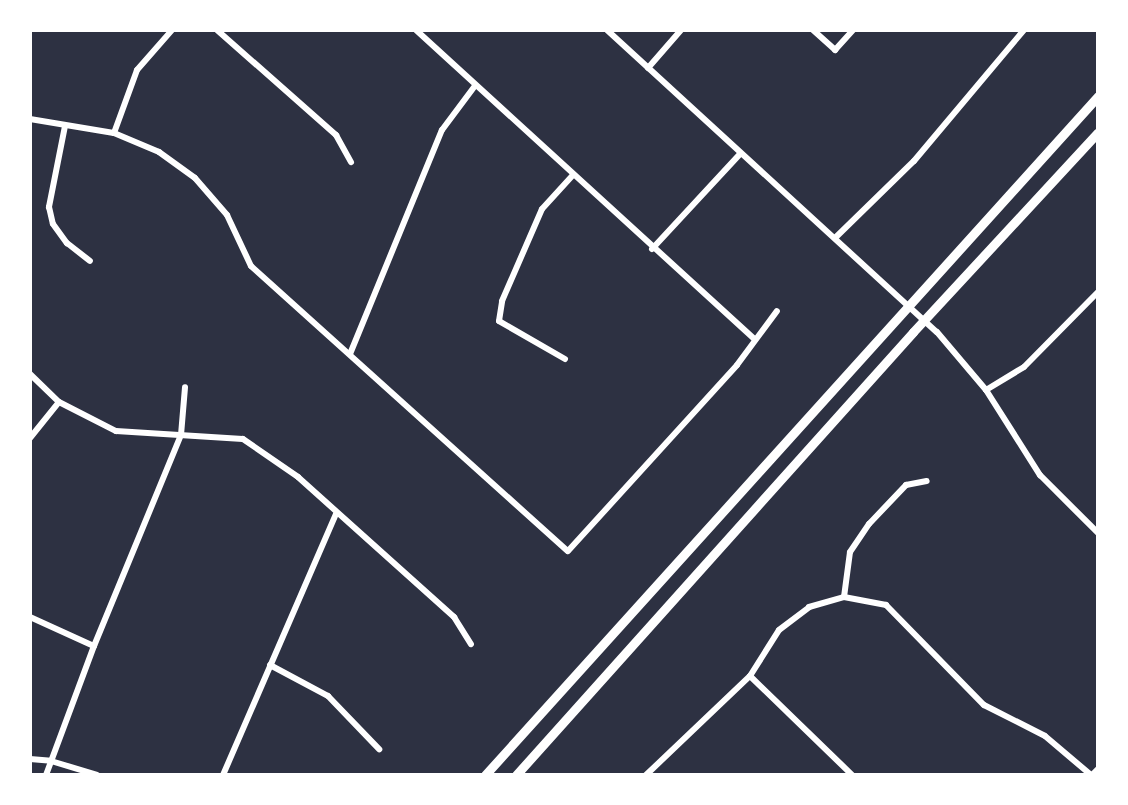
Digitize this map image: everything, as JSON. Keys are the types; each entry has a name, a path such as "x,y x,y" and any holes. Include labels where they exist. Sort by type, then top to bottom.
{"main road":[{"path":"485,775 1098,96"},
{"path":"516,775 923,321 1098,132"}],"street":[{"path":"114,133 137,70 172,30"},
{"path":"217,30 336,135 351,162"},
{"path":"416,30 474,87 755,340"},
{"path":"607,30 923,321 986,390 1040,475 1098,533"},
{"path":"648,68 681,30"},
{"path":"813,30 835,50 853,30"},
{"path":"835,238 914,161 1024,30"},
{"path":"350,354 442,130 474,87"},
{"path":"30,119 114,133 159,152 195,178 227,215 251,266 568,551 755,340 777,311"},
{"path":"65,126 49,207 53,224 67,243 90,261"},
{"path":"652,249 740,154"},
{"path":"565,359 499,321 502,301 542,209 572,176"},
{"path":"986,390 1024,367 1098,292"},
{"path":"30,374 59,402 116,431 243,439 298,477 454,617 471,644"},
{"path":"46,775 94,646 181,435 185,387"},
{"path":"30,438 59,402"},
{"path":"844,597 850,552 869,524 906,485 927,481"},
{"path":"223,775 336,514"},
{"path":"652,773 750,676 779,630 809,607 844,597 886,605 984,705 1045,736 1091,775 1098,769"},
{"path":"30,617 94,646"},
{"path":"270,665 328,696 379,749"},
{"path":"750,676 852,775"},
{"path":"30,759 51,761 97,775"}]}
